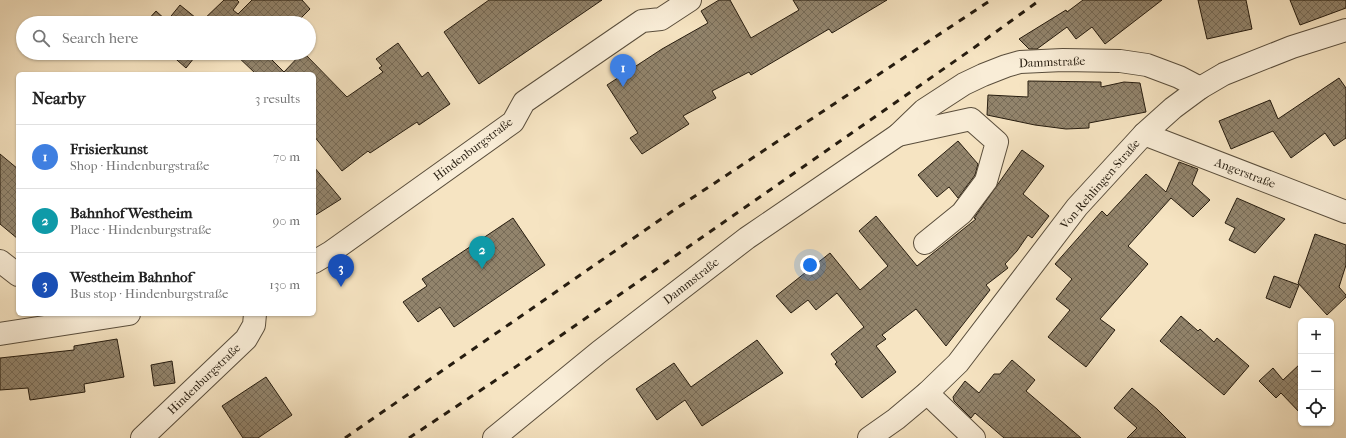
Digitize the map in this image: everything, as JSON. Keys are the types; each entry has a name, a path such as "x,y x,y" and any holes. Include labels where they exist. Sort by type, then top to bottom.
{"street":[{"name":"Hindenburgstraße","path":"316,261 331,252 513,122 524,102 546,86 642,21 661,19 690,0"},
{"name":"Von-Rehlingen-Straße","path":"869,438 896,419 927,393 958,363 1000,310 1077,207 1144,134 1200,88 1224,74 1295,46 1346,30"},
{"name":"Dammstraße","path":"494,438 599,352 747,238 898,136 924,110 964,84 983,74 1020,62 1063,60 1120,61 1147,65 1179,77 1200,88"},
{"name":"Dammstraße","path":"898,136 971,118 997,142 986,181 962,213 925,243"},
{"name":"Angerstraße","path":"1144,134 1346,212"},
{"path":"0,261 16,273"},
{"path":"0,334 38,320 99,316"},
{"name":"Hindenburgstraße","path":"142,438 246,339 254,325 255,316"},
{"path":"927,393 974,438"}],"building":[{"path":"224,0 237,0 239,2 233,10 238,14 252,0 302,0 310,9 303,16 207,16"},
{"path":"489,0 602,0 479,84 444,32"},
{"path":"719,0 730,0 751,38 799,10 793,0 887,0 832,33 829,29 751,75 749,72 712,91 716,98 683,116 689,124 642,154 630,138 638,133 607,85 662,49 708,23 701,11"},
{"path":"1083,0 1162,0 1105,44 1092,27 1076,39 1067,27 1037,49 1029,49 1019,39 1066,10 1067,12"},
{"path":"1198,0 1246,0 1252,29 1207,39"},
{"path":"1290,0 1346,0 1346,8 1300,25"},
{"path":"180,5 194,16 171,16"},
{"path":"156,11 162,16 151,16"},
{"path":"398,43 422,77 428,72 450,104 419,125 417,122 370,153 368,151 342,171 316,138 316,72 284,72 295,60 311,60 347,97 383,72 379,68 382,66 376,59"},
{"path":"177,60 192,60 186,68"},
{"path":"241,60 272,60 284,72 254,72"},
{"path":"1339,78 1346,88 1346,138 1334,146 1325,133 1291,158 1273,131 1231,149 1219,121 1270,100 1278,119"},
{"path":"1028,81 1101,82 1101,87 1124,82 1140,83 1146,112 1089,123 1089,128 1066,129 1035,125 987,115 988,95 1028,97"},
{"path":"958,141 978,164 975,175 958,198 949,187 937,197 918,175"},
{"path":"1022,150 1044,166 1023,194 1049,216 1032,238 1028,235 1017,251 1005,264 1008,268 986,285 990,290 946,346 916,309 882,335 886,339 876,346 896,372 862,398 835,364 837,362 831,354 864,327 837,293 816,310 808,300 791,313 776,296 830,253 860,290 888,266 859,231 876,216 917,266 976,219 974,218"},
{"path":"0,154 16,167 16,237 0,224"},
{"path":"1179,162 1198,169 1192,184 1210,200 1193,217 1171,198 1128,246 1148,264 1100,319 1115,330 1086,367 1048,337 1070,310 1056,299 1072,279 1055,264 1102,211 1107,216 1146,174 1166,192"},
{"path":"316,169 341,199 316,215"},
{"path":"1237,198 1285,219 1255,253 1229,240 1235,228 1225,223"},
{"path":"513,218 545,265 454,327 440,307 418,322 403,302 427,286 422,279"},
{"path":"1315,234 1346,245 1346,265 1339,287 1346,297 1327,315 1298,283"},
{"path":"1274,276 1299,285 1290,308 1266,298"},
{"path":"1181,316 1198,331 1200,329 1214,342 1217,338 1249,366 1224,395 1160,341"},
{"path":"117,339 124,377 84,384 85,392 30,400 28,388 0,390 0,358 74,350 74,346"},
{"path":"757,340 783,373 702,426 685,400 657,420 636,389 674,363 691,387"},
{"path":"1012,360 1035,380 1026,391 1081,438 1004,438 975,413 971,418 954,401 953,397 965,381 979,393 994,374 1000,374"},
{"path":"172,361 175,383 154,386 151,365"},
{"path":"1298,366 1298,411 1281,393 1276,398 1259,381 1273,368 1283,380"},
{"path":"266,377 292,415 258,438 243,438 222,406"},
{"path":"1132,388 1157,409 1186,438 1127,438 1137,428 1114,408"}],"railway":[{"path":"345,438 677,208 991,0"},
{"path":"409,438 514,368 975,47 1040,0"}],"place":[{"name":"Frisierkunst","path":"623,87"},
{"name":"Bahnhof Westheim","path":"482,269"},
{"name":"Westheim Bahnhof","path":"341,287"}]}
